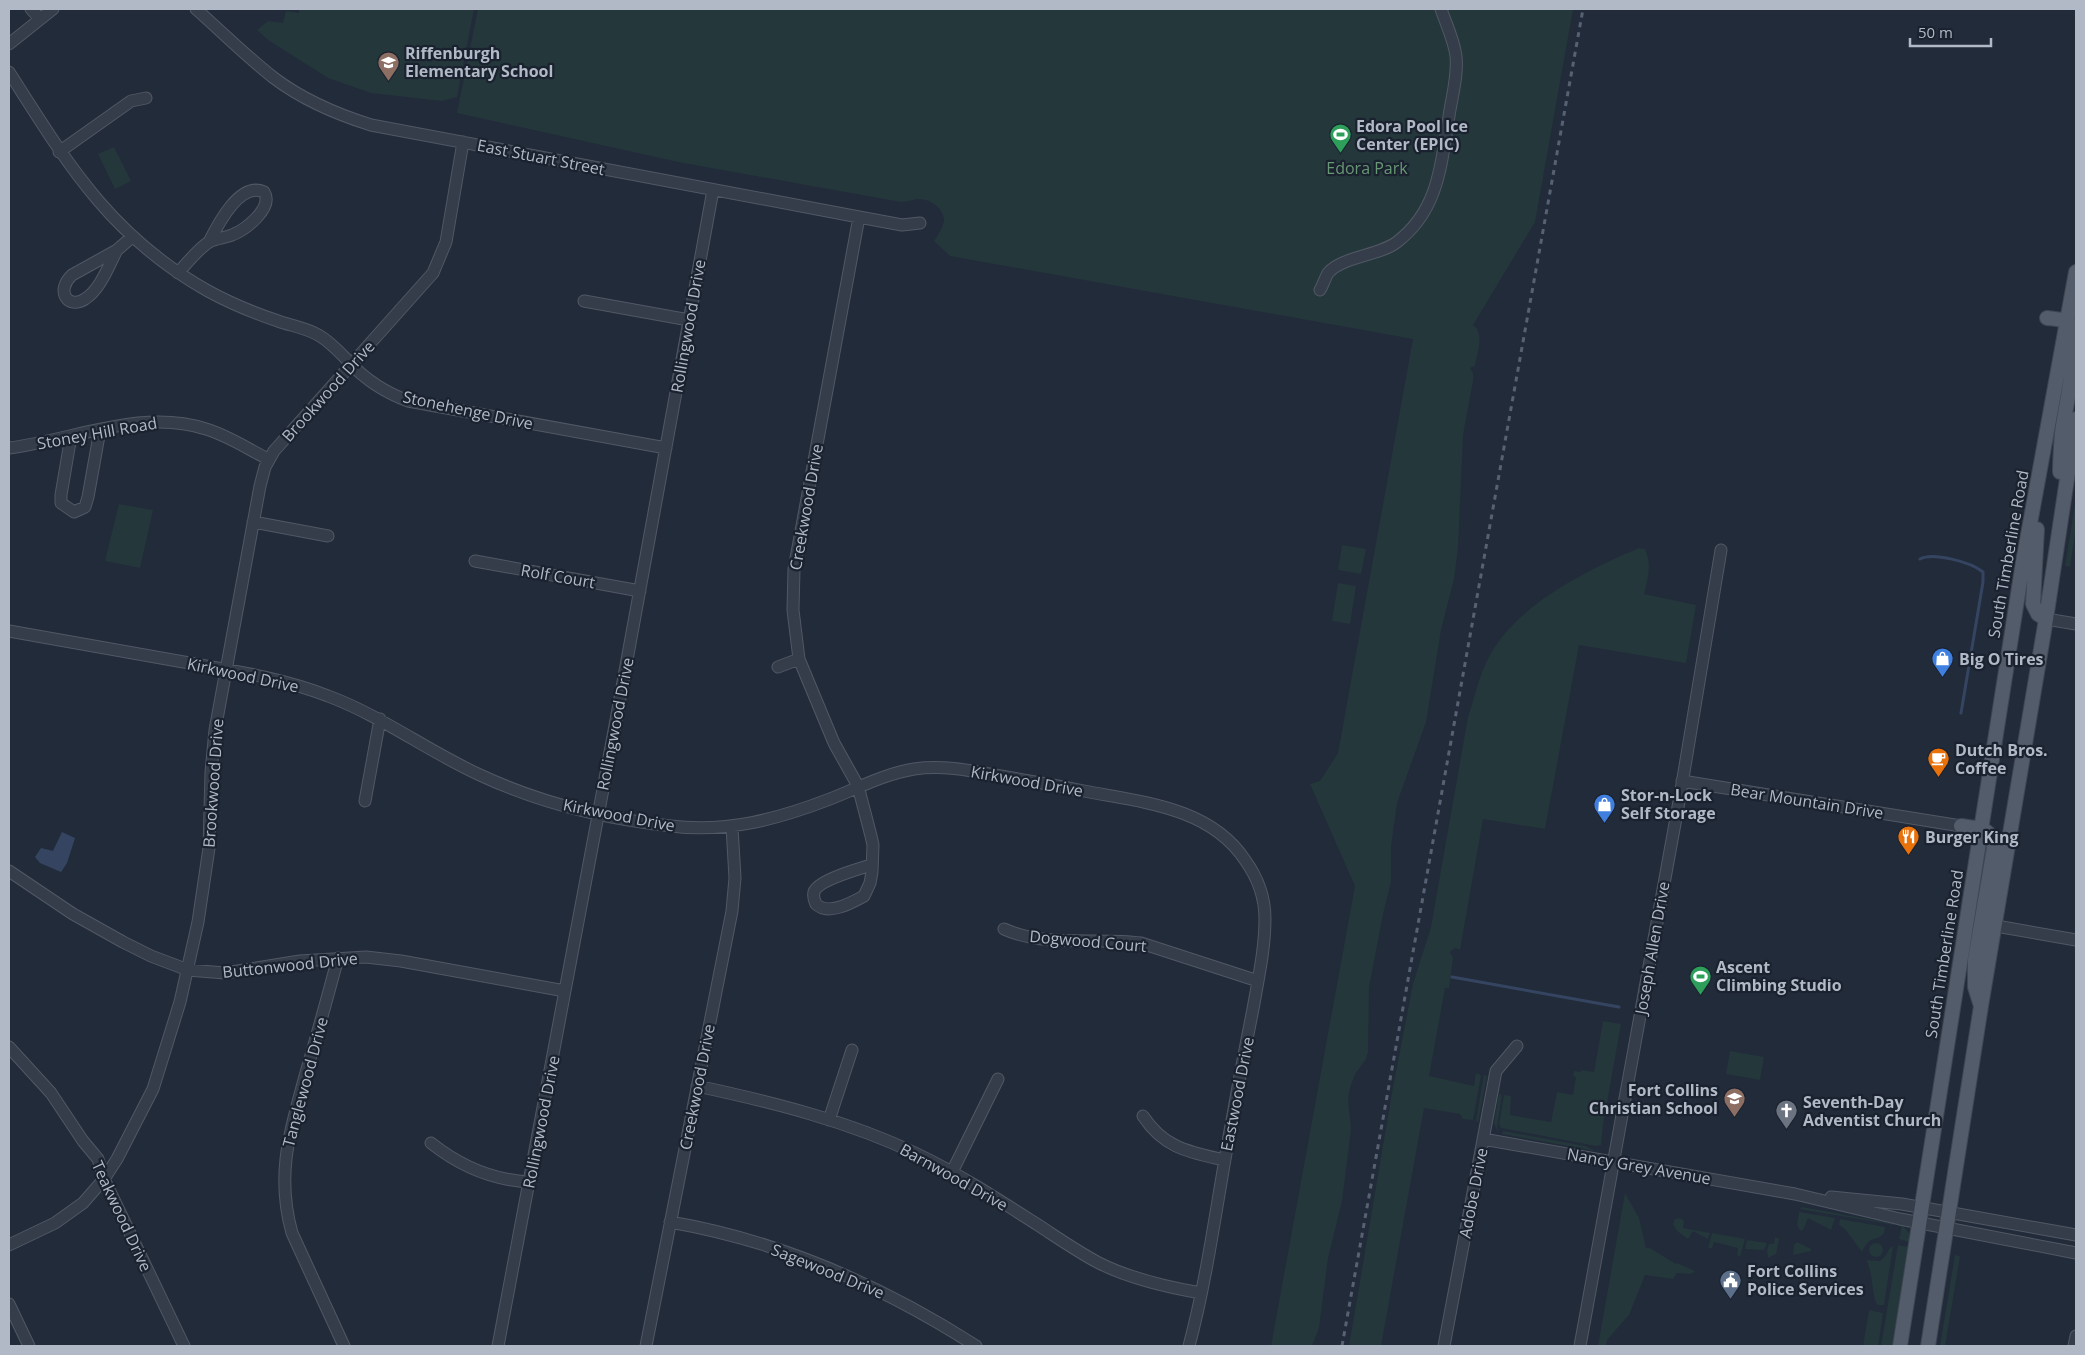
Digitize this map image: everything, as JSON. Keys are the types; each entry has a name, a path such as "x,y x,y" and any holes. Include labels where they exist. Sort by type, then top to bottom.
{"main road":[{"name":"South Timberline Road","path":"1900,1346 2023,562 2076,272"},
{"path":"2047,318 2067,321 2072,326 2075,337 2062,434 2060,483 2062,503"},
{"path":"1928,1346 2046,619 2076,418"},
{"path":"2041,469 2033,604 2038,614 2046,619"},
{"path":"1961,826 1980,829 1990,834 1993,838 1994,848 1976,960 1976,988 1982,1006"}],"street":[{"path":"31,9 40,19"},
{"path":"9,44 52,9"},
{"name":"East Stuart Street","path":"196,9 274,78 321,107 371,125 859,218 902,225 920,223"},
{"path":"1320,290 1329,272 1344,262 1386,249 1396,243 1420,220 1428,206 1438,182 1456,73 1456,54 1442,9"},
{"name":"Stonehenge Drive","path":"9,72 59,152 94,199 132,237 178,273 233,304 320,336 334,346 352,365 383,389 408,401 666,448"},
{"path":"59,152 131,101 146,98"},
{"name":"Brookwood Drive","path":"9,1245 72,1212 83,1204 104,1179 117,1159 153,1089 188,970 203,892 209,848 211,772 215,730 260,486 268,460 274,450 423,287 433,273 441,258 446,242 463,142"},
{"path":"178,273 209,242 219,222 242,195 253,190 264,192 267,197 266,203 258,216 232,235 209,242"},
{"name":"Rollingwood Drive","path":"498,1346 599,814 713,190"},
{"name":"Creekwood Drive","path":"859,218 794,569 792,610 799,659 834,743 858,786 873,846 870,883 864,896 831,909 825,910 816,904 814,898 817,888 825,882 870,865"},
{"path":"117,250 98,285 87,298 77,302 69,300 64,295 63,288 66,281 72,275 117,250 132,237"},
{"path":"584,301 689,320"},
{"name":"Stoney Hill Road","path":"9,448 154,421 195,425 208,429 268,460"},
{"path":"71,436 60,495 61,503 74,512 85,507 100,430"},
{"path":"253,522 328,536"},
{"name":"Joseph Allen Drive","path":"1580,1346 1682,781 1721,550"},
{"name":"Rolf Court","path":"475,561 640,591"},
{"path":"2046,619 2076,624"},
{"name":"Kirkwood Drive","path":"9,631 226,670 296,685 327,695 380,719 479,775 522,792 557,804 599,814 672,827 710,829 761,823 833,798 883,777 914,770 948,767 1045,783 1166,807 1195,818 1214,828 1236,848"},
{"path":"778,668 799,659"},
{"path":"365,801 380,719"},
{"name":"Bear Mountain Drive","path":"1682,781 1961,826"},
{"name":"Creekwood Drive","path":"646,1346 735,894 732,827"},
{"name":"Eastwood Drive","path":"1189,1346 1201,1293 1258,981 1265,920 1262,891 1246,860 1236,848"},
{"name":"Buttonwood Drive","path":"9,871 73,914 123,942 151,956 188,970 225,974 300,961 366,957 401,961 565,992"},
{"path":"1996,926 2076,940"},
{"name":"Dogwood Court","path":"1004,929 1016,934 1038,938 1122,940 1141,943 1258,981"},
{"name":"Tanglewood Drive","path":"338,958 290,1131 283,1181 287,1214 292,1233 344,1346"},
{"name":"Adobe Drive","path":"1444,1346 1496,1071 1516,1046"},
{"name":"Teakwood Drive","path":"9,1047 51,1093 83,1141 98,1159 104,1179 184,1346"},
{"path":"829,1120 852,1050"},
{"path":"952,1172 998,1078"},
{"name":"Barnwood Drive","path":"697,1086 748,1097 829,1120 917,1154 952,1172 1101,1264 1129,1276 1158,1285 1201,1293"},
{"path":"1143,1116 1150,1128 1168,1143 1182,1150 1224,1160"},
{"name":"Nancy Grey Avenue","path":"1483,1139 1795,1194 1920,1224 2076,1253"},
{"path":"430,1143 446,1155 481,1173 499,1178 530,1182"},
{"name":"Nancy Grey Avenue","path":"1795,1194 1902,1204 2076,1235"},
{"name":"Sagewood Drive","path":"670,1222 711,1229 801,1256 903,1302 976,1346"},
{"path":"9,1304 29,1346"},
{"path":"2074,1346 2076,1336"}],"green space":[{"name":"Riffenburgh Elementary School","path":"299,9 474,9 457,97 442,101 371,93 328,78 268,40 257,30 268,21 283,23 286,11 299,13"},
{"name":"Edora Park","path":"478,9 1573,9 1535,222 1473,325 1479,333 1479,344 1475,366 1470,368 1473,373 1473,381 1463,435 1458,548 1454,579 1441,630 1426,722 1397,803 1391,846 1391,882 1369,987 1368,1052 1366,1059 1355,1074 1350,1088 1348,1099 1351,1129 1342,1201 1328,1258 1319,1328 1312,1346 1271,1346 1355,886 1310,784 1320,781 1338,753 1413,339 950,256 934,241 943,225 943,215 938,207 926,200 917,199 901,202 678,162 457,113"},
{"path":"114,147 131,181 115,189 98,154"},
{"path":"2076,498 2076,527 2070,567 2065,566"},
{"path":"119,504 153,510 140,568 105,561"},
{"path":"1342,545 1366,549 1361,574 1338,570"},
{"path":"1639,548 1645,549 1649,566 1644,594 1696,605 1686,663 1579,645 1545,829 1483,819 1460,950 1455,948 1450,952 1453,958 1449,988 1445,988 1429,1076 1474,1086 1476,1073 1481,1075 1473,1120 1463,1119 1460,1114 1424,1108 1381,1346 1349,1346 1393,1087 1413,984 1431,927 1468,717 1480,678 1486,662 1502,637 1536,605 1576,578"},
{"path":"1338,583 1356,586 1350,624 1332,621"},
{"path":"1603,1021 1621,1024 1601,1145 1596,1146 1501,1128 1499,1124 1504,1095 1511,1096 1510,1115 1551,1122 1557,1092 1573,1095 1576,1077 1573,1076 1574,1071 1594,1072"},
{"path":"1730,1051 1764,1057 1760,1080 1726,1074"},
{"path":"1484,1075 1487,1076 1478,1122 1476,1121"},
{"path":"1499,1094 1502,1095 1497,1127 1498,1133 1494,1123"},
{"path":"1503,1131 1585,1146 1596,1151 1502,1134"},
{"path":"1625,1193 1639,1218 1646,1248 1650,1248 1676,1264 1695,1271 1691,1274 1677,1273 1673,1279 1645,1275 1629,1315 1607,1340 1606,1346 1598,1346"},
{"path":"1802,1207 1894,1224 1894,1225 1800,1209"},
{"path":"1799,1212 1835,1218 1831,1230 1808,1218 1803,1230 1800,1230 1797,1225"},
{"path":"1680,1218 1684,1221 1683,1228 1710,1233 1708,1239 1693,1231 1688,1239 1677,1231 1673,1224 1675,1219"},
{"path":"1840,1219 1885,1227 1884,1233 1868,1242 1862,1252 1845,1229 1839,1225"},
{"path":"1902,1225 1909,1233 1909,1242 1899,1239"},
{"path":"1712,1233 1745,1239 1740,1257 1737,1255 1738,1248 1714,1242 1712,1248 1708,1248"},
{"path":"1775,1237 1779,1239 1776,1254 1768,1258 1767,1250 1769,1244 1774,1244"},
{"path":"1747,1240 1767,1243 1764,1250 1745,1249"},
{"path":"1797,1242 1811,1249 1811,1251 1793,1255 1794,1245"},
{"path":"1873,1243 1879,1243 1883,1250 1879,1257 1873,1257 1869,1253 1869,1247"},
{"path":"1898,1245 1908,1247 1892,1346 1881,1346"},
{"path":"1893,1246 1884,1305 1878,1305 1874,1297 1869,1265 1866,1260 1880,1261"},
{"path":"1955,1255 1960,1256 1945,1346 1940,1346"},
{"path":"1869,1310 1883,1313 1878,1346 1863,1346"}],"water":[{"path":"62,832 75,838 67,863 61,872 40,863 35,857 41,848 53,851"}],"waterway":[{"path":"1920,559 1926,557 1952,559 1983,572 1983,582 1961,713"},
{"path":"1452,977 1619,1007"}],"railway":[{"path":"1342,1346 1583,9"}],"place":[{"name":"Riffenburgh Elementary School","path":"389,81"},
{"name":"Edora Pool Ice Center (EPIC)","path":"1340,154"},
{"name":"Big O Tires","path":"1943,678"},
{"name":"Dutch Bros. Coffee","path":"1939,778"},
{"name":"Stor-n-Lock Self Storage","path":"1605,823"},
{"name":"Burger King","path":"1909,856"},
{"name":"Ascent Climbing Studio","path":"1700,995"},
{"name":"Fort Collins Christian School","path":"1734,1118"},
{"name":"Seventh-Day Adventist Church","path":"1787,1130"},
{"name":"Fort Collins Police Services","path":"1731,1299"}]}
